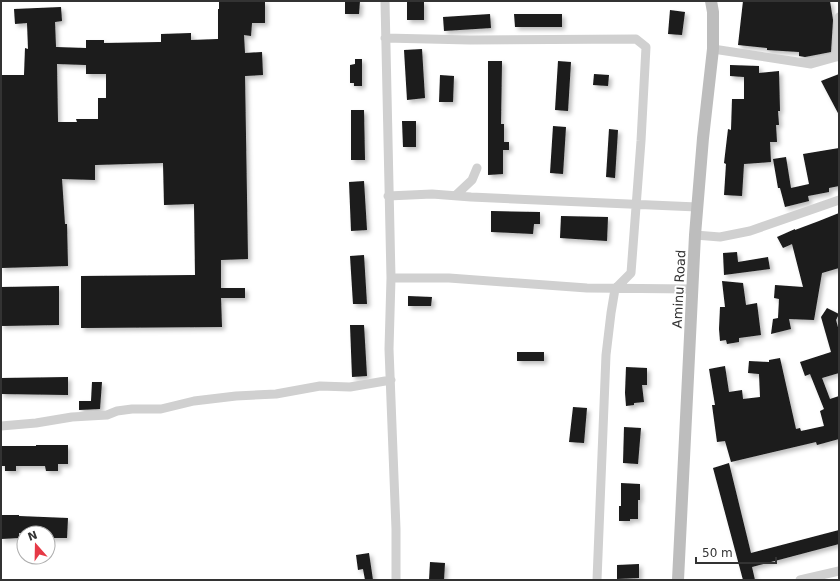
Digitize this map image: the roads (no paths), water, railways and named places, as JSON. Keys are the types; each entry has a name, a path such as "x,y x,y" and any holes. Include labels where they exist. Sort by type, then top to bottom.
{"street":[{"path":"385,1 388,196 391,278 389,349 396,528 396,580"},
{"name":"Aminu Road","path":"678,580 695,235 703,138 713,49 713,5"},
{"path":"713,49 811,64 838,56 839,17"},
{"path":"385,38 470,40 636,39 642,42 646,47 641,141 631,273 615,289 606,354 597,580"},
{"path":"456,195 472,180 477,168"},
{"path":"388,196 432,194 697,208"},
{"path":"695,235 720,237 750,231 839,200"},
{"path":"391,278 448,278 587,288 693,290"},
{"path":"1,426 36,423 72,417 107,415 117,411 161,409 201,400 276,394 320,386 350,387 391,380"},
{"path":"800,580 839,571"}]}
